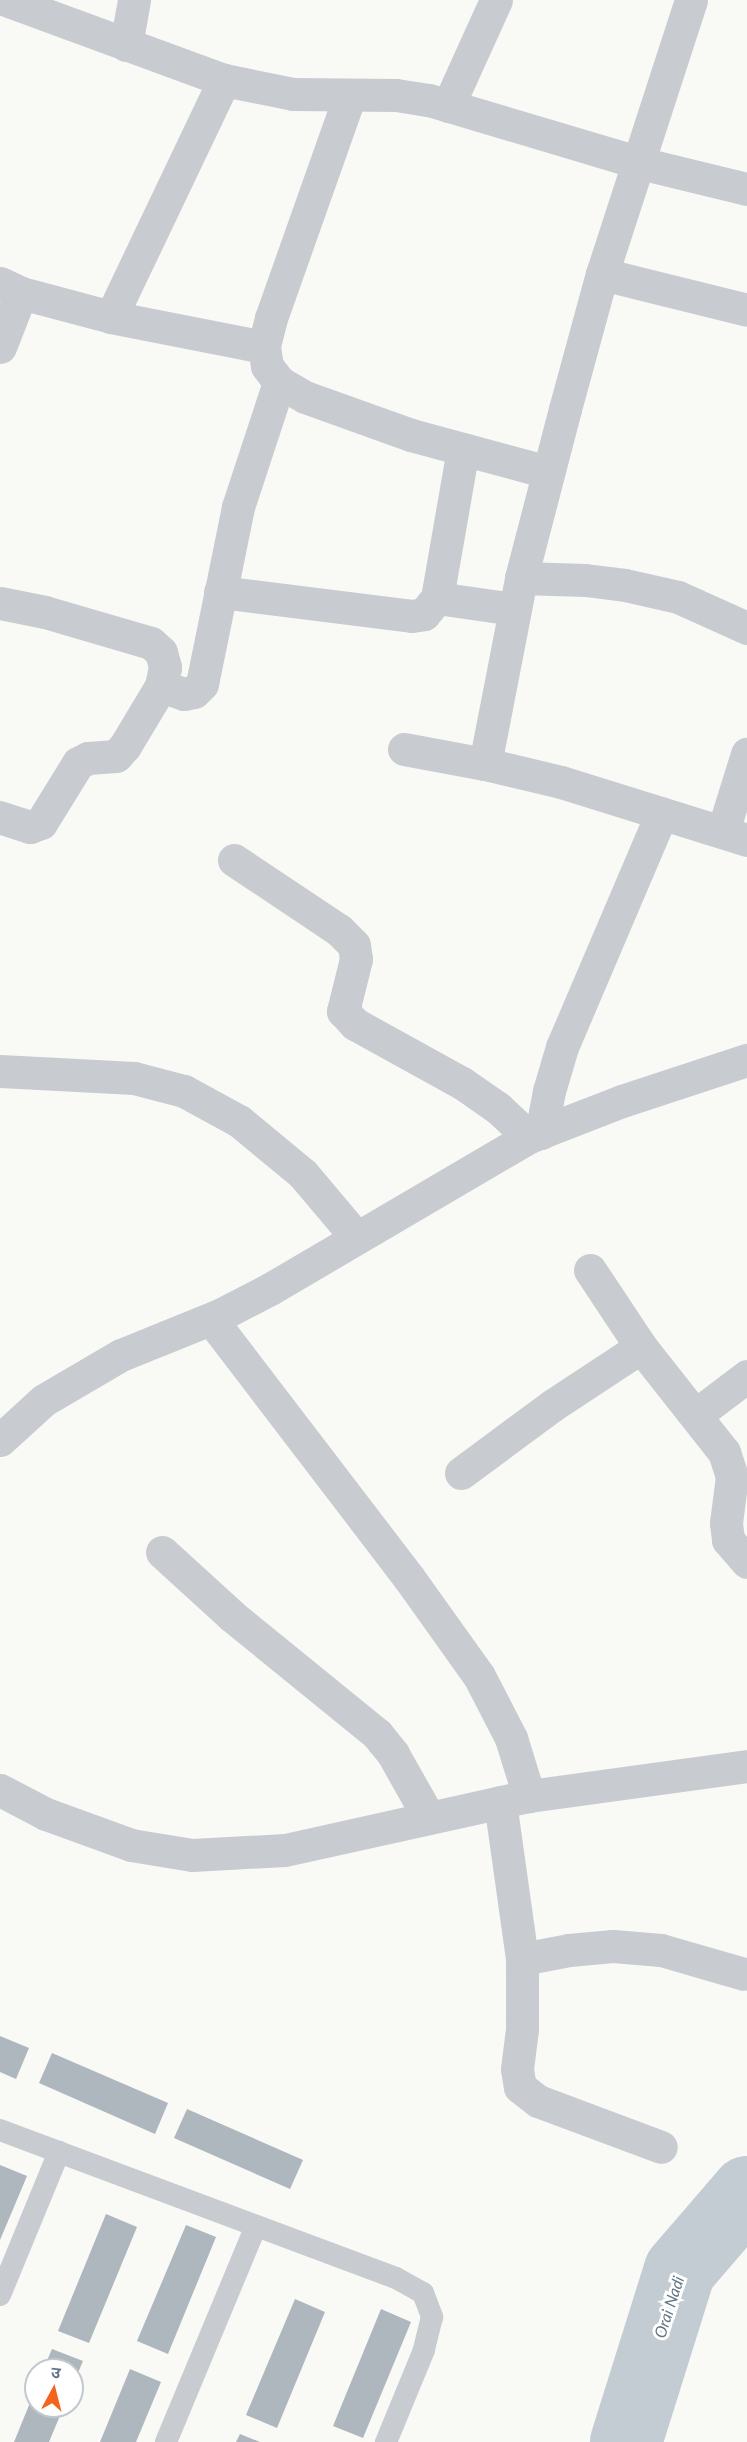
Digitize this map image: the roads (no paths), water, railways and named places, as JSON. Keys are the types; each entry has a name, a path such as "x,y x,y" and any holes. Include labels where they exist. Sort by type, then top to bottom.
{"street":[{"path":"6,0 224,80 293,94 396,95 448,106 640,163 747,189"},
{"path":"126,45 134,0"},
{"path":"448,106 496,0"},
{"path":"485,764 517,593 548,472 602,274 640,163 691,0"},
{"path":"111,317 224,80"},
{"path":"350,94 271,318 264,347 267,366 279,382 305,398 411,435 548,472"},
{"path":"602,274 747,310"},
{"path":"0,347 11,288 111,317 264,347"},
{"path":"161,686 184,694 194,692 202,684 238,507 279,382"},
{"path":"220,592 412,616 424,614 436,598 463,449"},
{"path":"436,598 517,593 585,580 625,585 678,597 747,628"},
{"path":"0,603 45,612 151,643 161,652 165,667 161,686 125,746 116,756 88,758 78,763 41,824 30,827 0,817"},
{"path":"404,749 485,764 561,782 735,835 747,754"},
{"path":"535,1135 562,1047 662,813"},
{"path":"234,860 339,930 354,945 356,959 343,1011 355,1024 462,1083 535,1135"},
{"path":"0,1440 44,1400 121,1355 211,1319 270,1289 535,1135 622,1101 747,1060"},
{"path":"0,1071 134,1078 184,1091 239,1121 303,1174 356,1237"},
{"path":"590,1270 641,1347 697,1414 724,1452 732,1476 726,1523 728,1540 747,1562"},
{"path":"211,1319 409,1578 479,1677 510,1738 522,1959 522,2029 517,2069 520,2087 538,2101 661,2147"},
{"path":"461,1473 553,1405 641,1347"},
{"path":"697,1414 747,1376"},
{"path":"162,1552 232,1616 377,1734 393,1754 429,1818"},
{"path":"0,1790 46,1814 131,1845 192,1855 285,1850 515,1799 747,1766"},
{"path":"522,1959 569,1950 633,1948 661,1950 744,1974"}],"lane":[{"path":"0,2130 396,2278 423,2293 432,2318 424,2350 386,2442"},
{"path":"0,2295 59,2152"},
{"path":"166,2442 256,2226"}],"waterway":[{"name":"Orai Nadi","path":"626,2442 680,2270 747,2192"}]}
